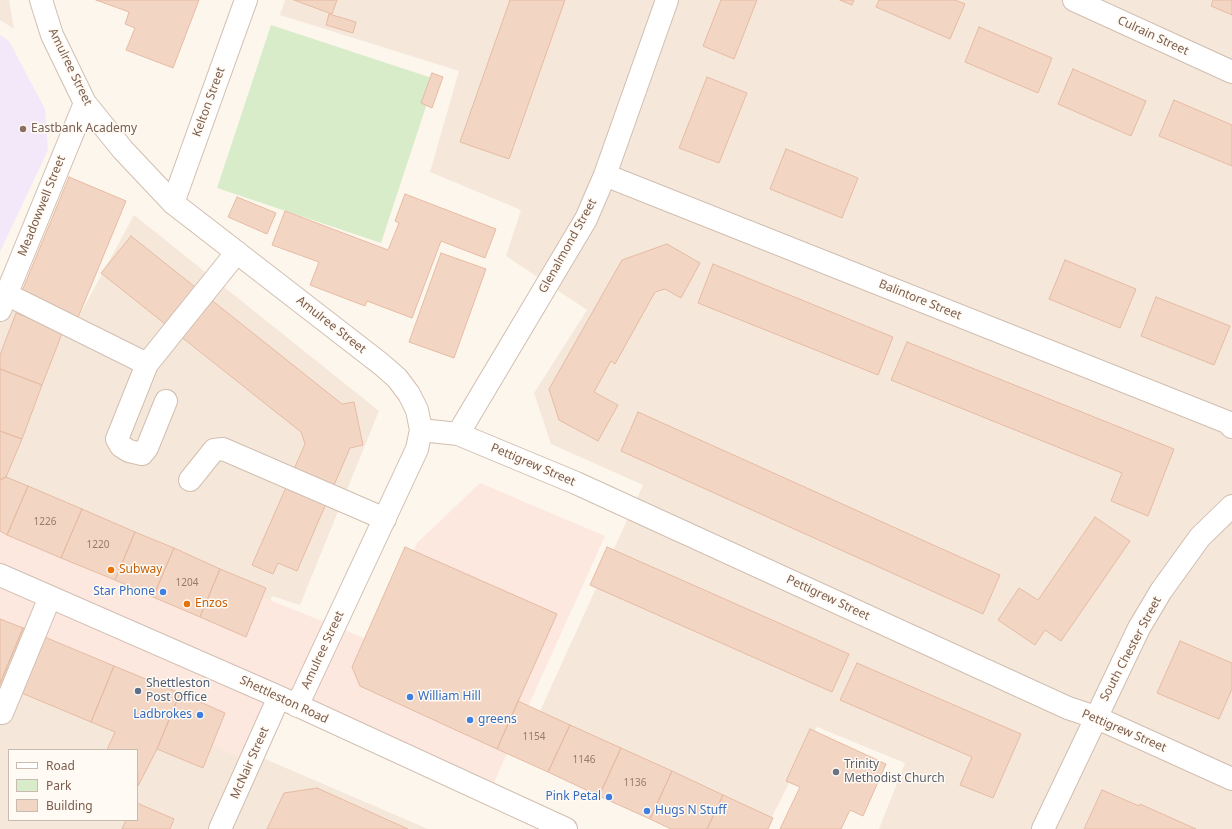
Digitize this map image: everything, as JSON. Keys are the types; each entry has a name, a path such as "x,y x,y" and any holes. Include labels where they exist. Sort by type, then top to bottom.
{"street":[{"name":"Amulree Street","path":"41,0 52,34 85,103 123,150 173,203 397,378 409,394 417,410 421,430 417,449 385,519 288,702"},
{"name":"Kelton Street","path":"173,203 246,0"},
{"name":"Glenalmond Street","path":"458,434 586,219 605,175 667,0"},
{"name":"Culrain Street","path":"1074,0 1232,72"},
{"name":"Meadowwell Street","path":"3,302 85,103"},
{"name":"Balintore Street","path":"605,175 1227,422 1232,427"},
{"path":"166,401 147,448 142,454 129,451 121,446 117,439 147,364 237,252"},
{"path":"3,302 147,364"},
{"name":"Pettigrew Street","path":"421,430 458,434 635,509 1068,708 1095,717 1232,779"},
{"path":"190,480 214,450 223,449 385,519"},
{"name":"South Chester Street","path":"1043,829 1095,717 1139,628 1161,591 1200,537 1232,506"},
{"name":"Shettleston Road","path":"0,575 288,702 566,829"},
{"path":"0,713 2,713 50,597"},
{"name":"McNair Street","path":"220,829 288,702"}],"shaded area":[{"path":"0,0 9,0 14,29 0,20"},
{"path":"285,0 1232,0 1232,829 879,829 905,763 817,727 766,829 526,742 643,485 551,444 534,393 587,310 506,256 521,210 430,172 459,71 280,15"},
{"name":"Eastbank Academy","path":"0,35 9,41 45,109 48,150 0,252"},
{"path":"134,215 379,411 300,605 272,596 255,638 0,528 0,300 77,320"},
{"path":"480,483 605,536 491,789 273,699 247,761 0,652 0,491 369,640 417,543"},
{"path":"0,645 428,829 0,829"}],"green space":[{"path":"271,25 435,79 381,243 217,188"}],"building":[{"path":"96,0 199,0 173,68 126,50 135,28 125,24 129,12"},
{"path":"294,0 337,0 332,14"},
{"path":"510,0 565,0 509,159 460,142"},
{"path":"721,0 757,0 734,59 703,46"},
{"path":"840,0 854,0 852,5"},
{"path":"879,0 955,0 965,4 950,39 876,7"},
{"path":"1213,0 1232,0 1232,15 1211,6"},
{"path":"329,14 356,22 353,33 326,25"},
{"path":"979,27 1052,58 1038,93 965,62"},
{"path":"1073,69 1146,101 1131,136 1058,104"},
{"path":"432,73 443,77 432,108 421,103"},
{"path":"707,77 747,93 719,163 679,148"},
{"path":"1174,100 1232,125 1232,166 1159,136"},
{"path":"786,149 858,178 842,218 770,189"},
{"path":"69,177 126,201 77,320 20,296"},
{"path":"405,194 496,229 485,258 441,241 412,318 367,301 365,306 310,285 319,262 272,245 285,211 388,250 399,223 395,221"},
{"path":"237,197 276,213 267,234 228,217"},
{"path":"131,236 342,404 354,402 363,445 350,448 297,571 278,563 273,574 252,565 305,444 301,432 101,273"},
{"path":"667,244 700,263 681,298 665,289 655,292 615,364 611,361 594,392 618,405 598,441 559,420 549,389 622,260"},
{"path":"441,253 486,269 454,358 409,342"},
{"path":"1065,260 1136,289 1120,328 1049,299"},
{"path":"713,264 893,337 878,375 698,303"},
{"path":"1156,297 1230,326 1214,365 1141,336"},
{"path":"16,313 63,331 42,385 0,369 0,355"},
{"path":"907,342 1174,449 1148,516 1111,501 1122,473 891,380"},
{"path":"0,369 42,385 22,439 0,431"},
{"path":"638,412 1000,575 983,614 621,451"},
{"path":"0,431 22,439 6,477 0,480"},
{"path":"6,477 28,486 7,535 0,531 0,480"},
{"path":"28,486 82,509 61,558 7,535"},
{"path":"82,509 135,532 115,580 61,558"},
{"path":"1095,517 1130,541 1061,641 1045,630 1035,645 998,620 1019,588 1038,600"},
{"path":"135,532 174,548 153,597 115,580"},
{"path":"405,547 557,614 497,749 360,686 352,667"},
{"path":"607,547 849,654 832,692 590,585"},
{"path":"174,548 220,569 200,617 153,597"},
{"path":"220,569 266,588 246,637 200,617"},
{"path":"0,619 23,628 0,683"},
{"path":"23,628 114,666 91,722 0,684"},
{"path":"1180,641 1232,663 1232,689 1219,719 1157,693"},
{"path":"857,663 1021,734 993,798 960,785 972,757 840,700"},
{"path":"114,666 180,693 157,749 138,786 138,749 107,749 115,732 91,722"},
{"path":"180,693 225,713 203,768 157,749"},
{"path":"518,701 570,725 548,772 497,749"},
{"path":"570,725 621,748 599,796 548,772"},
{"name":"Trinity Methodist Church","path":"810,729 886,764 863,816 850,810 841,829 780,829 800,787 786,781"},
{"path":"621,748 672,771 650,819 599,796"},
{"path":"672,771 723,795 707,829 671,829 650,819"},
{"path":"317,788 408,829 267,829 284,793"},
{"path":"1102,790 1139,806 1140,804 1196,829 1084,829"},
{"path":"723,795 773,818 768,829 707,829"},
{"path":"138,803 174,819 170,829 122,829 126,821 138,821"}],"place":[{"name":"Eastbank Academy","path":"23,129"},
{"name":"Subway","path":"111,570"},
{"name":"Star Phone","path":"163,592"},
{"name":"Enzos","path":"187,604"},
{"name":"Shettleston Post Office","path":"138,691"},
{"name":"William Hill","path":"410,697"},
{"name":"Ladbrokes","path":"200,715"},
{"name":"greens","path":"470,720"},
{"name":"Trinity Methodist Church","path":"836,772"},
{"name":"Pink Petal","path":"609,797"},
{"name":"Hugs N Stuff","path":"647,811"}]}
